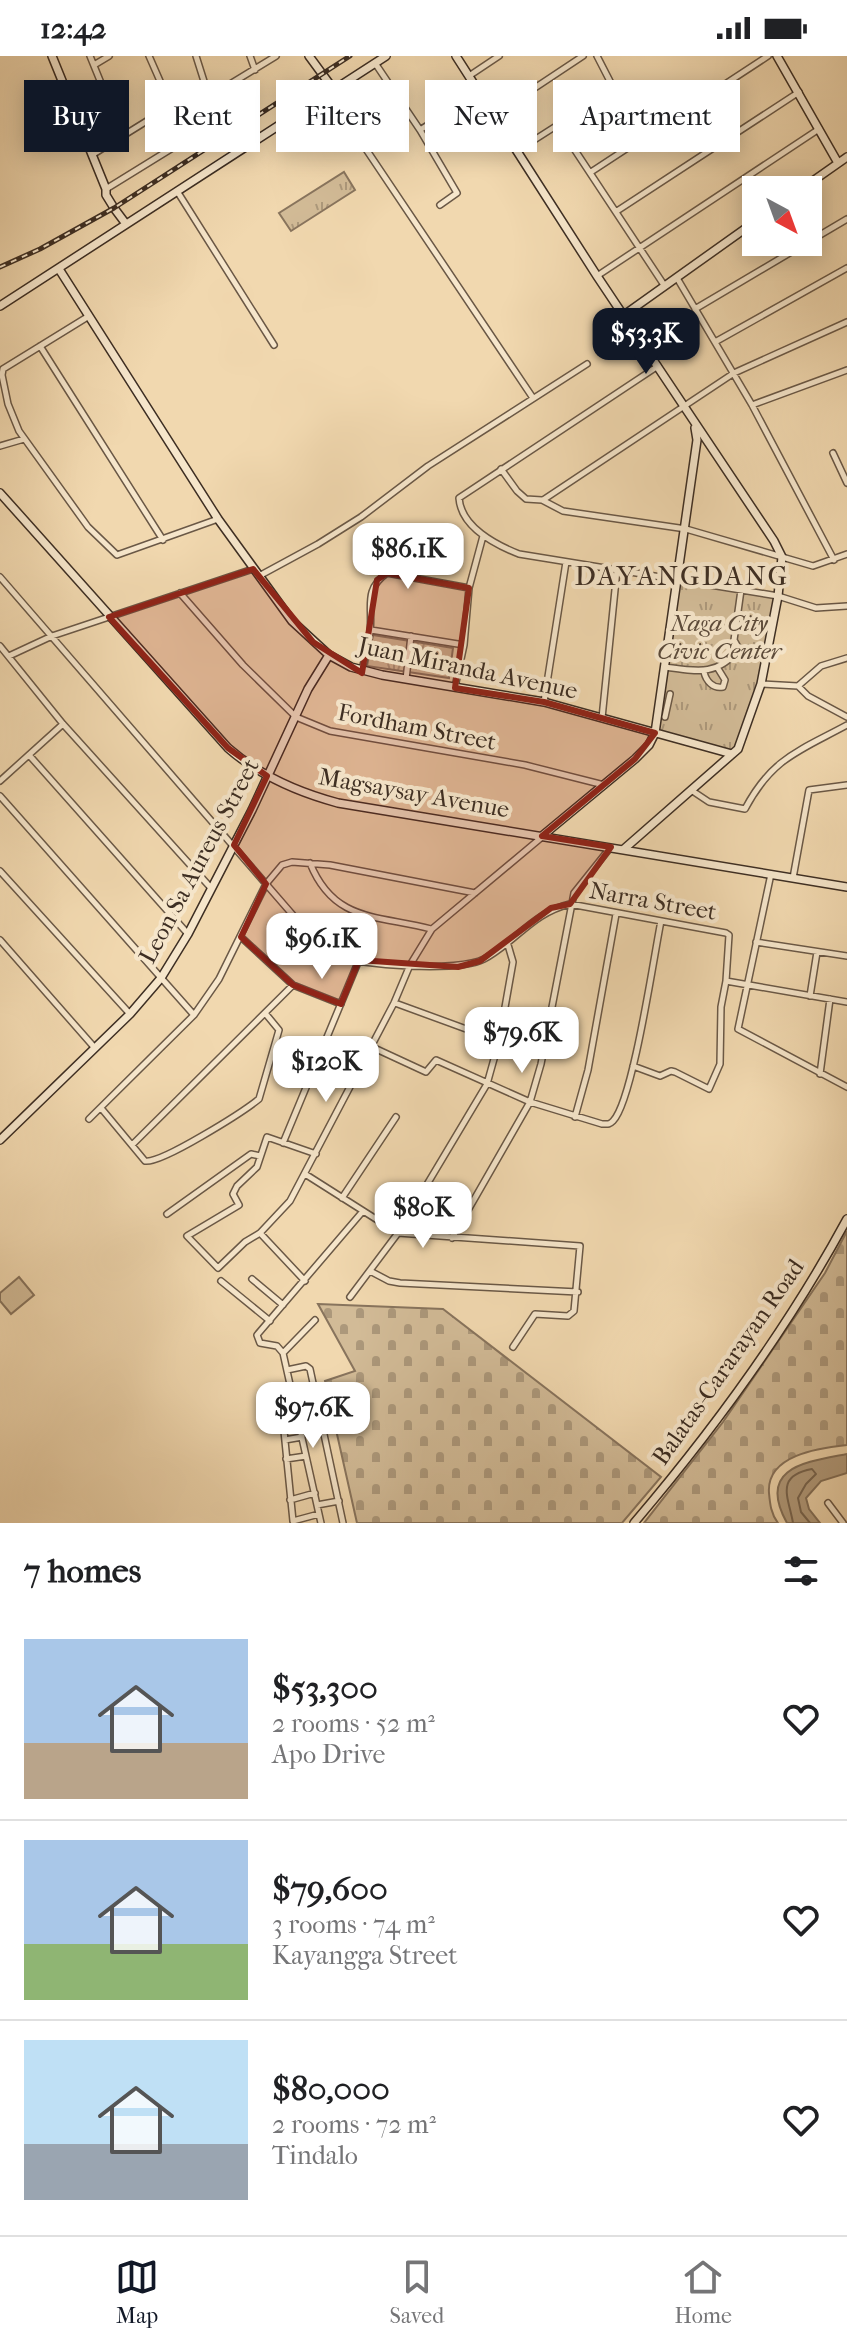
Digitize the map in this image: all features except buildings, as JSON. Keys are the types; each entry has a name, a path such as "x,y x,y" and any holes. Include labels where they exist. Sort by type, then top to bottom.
{"street":[{"path":"52,56 106,195 126,224"},
{"path":"90,56 100,80"},
{"path":"94,65 109,56"},
{"path":"149,56 160,80"},
{"path":"196,56 204,80"},
{"path":"250,56 255,70"},
{"path":"238,80 276,56"},
{"path":"309,56 324,80"},
{"path":"350,80 386,56"},
{"path":"456,56 470,80"},
{"path":"468,77 499,56"},
{"path":"537,86 583,56"},
{"path":"597,56 609,80"},
{"path":"591,172 768,56"},
{"path":"777,56 838,163"},
{"path":"375,63 457,193 440,205"},
{"path":"617,211 799,92"},
{"path":"420,130 425,127"},
{"path":"0,306 276,128"},
{"path":"597,276 819,129"},
{"path":"92,155 97,152"},
{"path":"106,189 166,152"},
{"path":"371,152 533,398"},
{"path":"518,152 782,557 778,596 761,684 738,749 624,849"},
{"path":"577,152 664,285"},
{"path":"820,176 847,157"},
{"path":"177,191 274,345"},
{"path":"695,309 847,219"},
{"path":"624,315 742,231"},
{"path":"715,342 847,268"},
{"name":"Juan Miranda Avenue","path":"59,269 218,519 292,621 329,655 362,670 544,702 732,754"},
{"path":"676,278 752,405 834,560"},
{"path":"90,316 6,366 2,375 8,404 24,439 88,527 117,555 218,519"},
{"path":"542,500 734,373 847,322"},
{"path":"40,346 163,540"},
{"path":"9,656 52,636 180,593 256,573 318,544 361,517 428,466 587,364"},
{"path":"658,366 459,498 464,514 483,536 519,554 742,589 816,608 847,606"},
{"path":"752,405 847,370"},
{"path":"316,1154 267,1137 257,1167 233,1194 239,1205 237,1208 187,1236 218,1268 245,1242 260,1233 290,1201 316,1154 372,1047 410,965 432,929 649,745 655,733 686,529 697,440 693,422"},
{"path":"0,446 24,439"},
{"path":"833,453 847,483"},
{"path":"501,469 526,499 542,500 563,511 686,529 813,566 847,554"},
{"name":"Magsaysay Avenue","path":"0,493 228,748 267,776 299,791 338,803 847,887"},
{"path":"455,688 464,645 469,588 483,536"},
{"path":"544,702 566,562"},
{"path":"602,718 617,570"},
{"path":"362,670 370,630 369,607 377,580 387,573 469,588"},
{"path":"0,577 318,944 331,954 359,960 458,967 480,961 508,945 528,924 551,908 570,904"},
{"path":"665,667 704,672 717,667 739,649 734,640 742,589"},
{"name":"Fordham Street","path":"180,593 243,665 296,717 330,731 525,765 605,785"},
{"path":"370,630 464,645"},
{"path":"406,680 411,636"},
{"path":"0,646 63,724 211,888"},
{"name":"Leon Sa Aureus Street","path":"0,1140 130,1014 161,978 188,934 329,655"},
{"path":"798,686 821,666 847,658"},
{"path":"704,672 710,684 723,687 725,680 717,667"},
{"path":"761,684 798,686 808,696 847,717"},
{"path":"665,717 670,694"},
{"path":"0,781 63,724"},
{"path":"691,790 709,802 745,809 767,774 786,757 847,725"},
{"path":"717,751 718,766"},
{"path":"29,755 188,934"},
{"path":"793,878 809,790 847,785"},
{"path":"0,796 194,1015"},
{"path":"452,1238 530,1102 541,1064 570,904 574,893 611,847"},
{"path":"89,1119 194,1015 208,997 266,884 282,865 310,863 476,893"},
{"path":"310,863 315,875 339,903 355,914 432,929"},
{"path":"0,871 130,1014"},
{"path":"771,874 738,1029 847,1087"},
{"name":"Narra Street","path":"570,904 723,931 729,935 721,1007 720,1064 709,1089 675,1072 660,1076 633,1066"},
{"path":"575,1117 588,1070 616,914"},
{"path":"372,1047 426,1072 436,1060 530,1102 609,1124 615,1120 633,1066 661,921"},
{"path":"241,937 293,985 341,1004"},
{"path":"0,940 94,1047"},
{"path":"756,942 847,956"},
{"path":"350,1297 398,1233 487,1084 499,1041 513,962 508,945"},
{"path":"810,996 817,952"},
{"path":"283,1143 359,960"},
{"path":"726,981 847,1002"},
{"path":"132,1145 293,985"},
{"path":"820,1074 830,999"},
{"path":"394,1003 499,1041"},
{"path":"101,1108 145,1161 157,1161 259,1099 279,1030 265,1013"},
{"path":"342,1198 396,1117"},
{"path":"167,1214 251,1154 260,1156"},
{"path":"305,1174 398,1233 580,1246 574,1311 568,1316 535,1314 513,1347"},
{"path":"321,1523 283,1353 277,1346 260,1343 257,1335 363,1211"},
{"name":"Balatas-Cararayan Road","path":"634,1523 718,1420 815,1275 847,1219"},
{"path":"260,1233 305,1281"},
{"path":"370,1271 400,1283 578,1292"},
{"path":"252,1279 283,1305"},
{"path":"221,1281 270,1321"},
{"path":"283,1353 315,1320"},
{"path":"287,1370 306,1366 310,1369 343,1523"},
{"path":"319,1409 282,1411 293,1521 319,1514"},
{"path":"285,1440 302,1437"},
{"path":"286,1459 306,1456"},
{"path":"290,1500 315,1493"},
{"path":"317,1505 339,1501"},
{"path":"828,1503 843,1523"}],"highlighted area":[{"path":"253,569 313,642 362,673 377,580 387,573 469,588 455,688 544,702 655,733 635,759 542,836 611,847 570,904 551,908 480,961 458,967 359,960 341,1004 293,985 241,937 266,884 234,845 267,776 228,748 109,617"}],"green space":[{"path":"344,172 355,190 291,231 279,213"},
{"name":"Naga City Civic Center","path":"678,579 778,596 761,684 732,754 655,733"},
{"path":"373,635 453,648 449,678 367,666"},
{"path":"847,1231 847,1445 809,1451 785,1462 776,1470 770,1480 769,1493 772,1512 778,1523 644,1523 723,1422 825,1273"},
{"path":"19,1277 34,1295 11,1314 0,1301 0,1293"},
{"path":"318,1304 443,1309 661,1477 622,1523 357,1523 325,1381 355,1371"}],"water":[{"path":"847,1454 847,1473 821,1481 806,1498 809,1509 820,1523 787,1523 779,1504 778,1490 782,1479 790,1470 802,1465"}],"railway":[{"path":"0,267 114,208 350,56"}],"district":[{"name":"DAYANGDANG","path":"682,575"}]}
